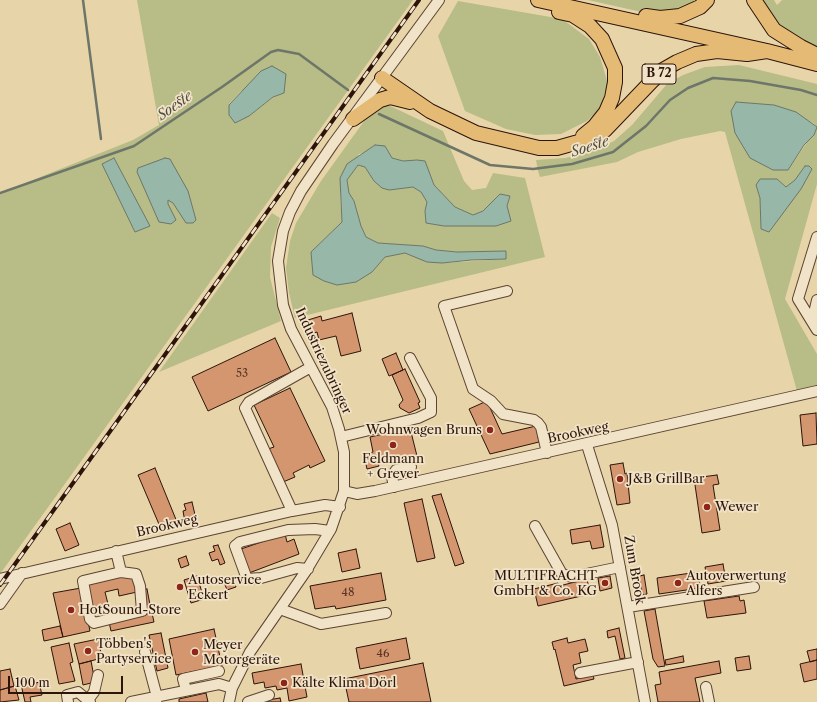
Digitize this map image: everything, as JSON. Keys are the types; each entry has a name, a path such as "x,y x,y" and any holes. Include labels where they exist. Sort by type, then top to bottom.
{"highway":[{"path":"382,78 420,105 476,133 539,148 557,148 572,144 594,127 606,112 613,93 615,68 602,39 590,26 573,15 552,10 540,0"},
{"name":"B 72","path":"540,0 624,18 817,64"},
{"name":"B 72","path":"624,18 644,15 660,18 680,16 700,7 708,0"},
{"path":"754,0 774,30 800,47 817,55"},
{"name":"B 72","path":"572,144 589,139 605,130 663,70 677,62 696,54 717,51 747,54 766,51"},
{"path":"353,119 380,100 390,97 420,105"}],"street":[{"name":"Industriezubringer","path":"229,702 232,688 250,652 308,569 330,531 340,507 344,492 345,472 341,437 332,407 291,329 283,305 278,272 281,240 290,212 301,191 440,0"},
{"path":"817,236 798,299 817,330"},
{"path":"507,291 444,306 473,389 491,401 503,414 534,420 538,423 541,427 547,453"},
{"path":"817,300 814,313 817,318"},
{"path":"341,437 418,418 431,412 431,398 410,358"},
{"path":"292,511 245,408 249,402 311,367"},
{"name":"Brookweg","path":"344,492 357,494 394,487 587,445 817,391"},
{"name":"Zum Brook","path":"587,445 612,525 645,702"},
{"path":"394,487 392,477 396,470 411,467"},
{"name":"Brookweg","path":"0,579 325,504 340,507"},
{"path":"535,526 562,574 572,577 620,567"},
{"path":"308,569 297,568 261,578 247,579 235,546 240,542 288,530 315,528 330,531"},
{"path":"116,551 121,572"},
{"path":"121,572 136,574 140,586 142,611 94,623 90,619 83,581 121,572"},
{"path":"0,604 22,573"},
{"path":"628,607 754,587"},
{"path":"280,609 321,624 386,613"},
{"path":"146,652 156,699"},
{"path":"580,673 638,662"},
{"path":"186,690 183,679 219,671"},
{"path":"68,702 67,695 78,692 89,701 94,692 98,675"},
{"path":"131,702 156,699 186,690 219,684 232,688"},
{"path":"706,687 709,702"},
{"path":"248,702 269,695"}],"green space":[{"path":"137,0 413,0 0,574 0,193 133,140 159,125","holes":["241,91 284,93 274,97 249,116 229,115 229,104","114,158 149,226 135,232 103,164"]},
{"path":"588,0 701,0 676,14 646,13"},
{"path":"759,0 774,0 777,5 782,0 817,0 817,50 781,27"},
{"path":"458,1 562,19 589,39 600,57 608,84 599,110 587,121 561,134 535,135 506,129 465,111 438,36"},
{"path":"739,65 817,84 817,127 813,123 774,105 736,102 788,170 817,128 817,184 785,299 817,354 817,387 797,391 725,132 720,131 681,139 638,152 617,162 540,177 536,160 565,158 589,153 614,141 632,125 667,84 683,75 705,67","holes":["805,166 812,169 769,232 761,229 760,198 756,185 777,179 786,187 795,180"]},
{"path":"386,104 443,131 464,181 472,190 486,188 493,173 525,178 545,257 295,318 289,293 286,268 290,241 296,223 321,181 367,117","holes":["385,146 392,158 403,161 417,160 429,173 434,185 455,207 473,215 483,211 500,195 510,196 507,206 510,221 496,226 444,226 426,223 425,211 427,202 421,192 413,187 389,190 374,181 365,167 358,165 347,180 349,193 354,201 361,226 366,237 378,243 423,246 436,250 457,252 505,251 506,259 442,263 405,253 385,257 372,272 311,252 342,222 340,193 359,154"]},
{"path":"272,213 280,218 271,247 270,277 281,321 159,372"}],"shaded area":[{"path":"272,66 286,74 284,93 273,97 249,116 235,123 229,115 229,105 261,71"},
{"path":"736,102 774,105 796,112 817,127 814,135 804,145 788,170 773,170 750,158 735,133 731,111"},
{"path":"375,145 385,146 392,158 403,161 425,161 434,185 455,207 473,215 483,211 500,194 510,196 507,206 511,221 496,226 444,226 426,223 425,211 427,202 421,192 413,187 389,190 382,188 374,181 365,167 358,165 347,180 349,193 354,201 361,226 366,237 378,243 423,246 436,250 457,252 506,251 506,259 442,263 427,262 405,253 385,257 372,272 356,282 337,285 324,281 313,275 311,252 342,222 340,178 347,164"},
{"path":"114,158 150,226 135,232 102,164"},
{"path":"165,158 170,159 188,191 196,220 193,223 186,223 173,203 168,200 168,204 176,220 171,224 159,222 137,172 138,168"},
{"path":"805,166 809,166 812,169 801,189 769,232 761,229 760,198 756,185 760,179 777,179 786,187 795,180"}],"building":[{"path":"352,313 361,351 341,356 336,336 319,340 317,332 311,334 308,320 321,316 322,321"},
{"path":"275,338 291,372 208,411 192,377"},
{"path":"396,353 403,370 389,376 382,359"},
{"path":"405,369 420,402 418,403 420,408 409,413 400,408 399,405 403,400 392,375"},
{"path":"290,388 325,461 310,468 309,465 293,473 295,477 283,482 268,449 274,447 254,405"},
{"name":"Wohnwagen Bruns","path":"487,401 502,434 536,426 539,442 490,454 469,409"},
{"path":"816,413 817,444 803,446 800,415"},
{"name":"Feldmann + Grever","path":"410,428 417,456 378,464 379,466 367,469 364,455 373,452 370,437"},
{"name":"J&B GrillBar","path":"623,463 625,474 627,473 630,503 617,505 610,465"},
{"path":"155,468 177,522 161,529 138,475"},
{"name":"Wewer","path":"717,475 719,484 713,485 720,530 702,533 694,478"},
{"path":"441,494 464,563 455,566 432,496"},
{"path":"422,499 435,558 417,562 404,503"},
{"path":"192,502 196,519 185,522 183,511 186,510 184,504"},
{"path":"70,523 79,545 65,551 56,529"},
{"path":"600,525 604,547 592,549 590,541 572,544 570,530"},
{"path":"285,534 287,542 294,539 299,554 249,573 241,549"},
{"path":"218,545 225,563 220,565 218,559 212,561 209,553 215,551 213,546"},
{"path":"356,549 360,568 342,572 338,553"},
{"path":"186,556 189,565 181,568 178,559"},
{"path":"723,564 726,581 708,584 705,567"},
{"name":"Autoverwertung Alfers","path":"698,572 700,588 659,594 657,578"},
{"path":"381,573 386,600 336,609 335,606 315,609 310,586"},
{"path":"133,574 137,592 119,596 118,589 105,592 108,604 92,608 87,585"},
{"path":"644,575 647,594 642,595 639,576"},
{"path":"197,576 204,599 191,603 184,580"},
{"name":"MULTIFRACHT GmbH & Co. KG","path":"610,576 612,588 600,591 598,578"},
{"path":"233,579 236,587 227,590 224,582"},
{"path":"587,579 590,594 538,606 534,589 558,583 559,586"},
{"name":"HotSound-Store","path":"81,588 90,631 63,637 53,593"},
{"path":"147,589 151,610 146,611 142,590"},
{"path":"739,596 740,601 744,600 746,613 707,618 704,601"},
{"path":"655,609 665,666 658,667 653,659 644,611"},
{"path":"152,613 154,622 111,631 109,622"},
{"path":"60,626 63,637 44,641 42,630"},
{"path":"619,628 625,658 620,659 615,636 608,638 607,631"},
{"name":"Meyer Motorgeräte","path":"214,629 222,666 176,675 169,639"},
{"path":"161,633 168,668 157,671 149,635"},
{"path":"406,638 410,659 360,669 356,648"},
{"path":"567,638 568,643 585,639 588,651 579,653 581,663 573,665 576,679 593,675 594,679 564,686 552,642"},
{"name":"Többen's Partyservice","path":"98,639 102,658 79,664 74,644"},
{"path":"69,643 73,662 70,663 75,681 59,684 51,647"},
{"path":"817,649 817,660 810,662 807,651"},
{"path":"683,656 684,662 666,665 665,660"},
{"path":"749,656 751,669 737,671 735,658"},
{"path":"817,660 817,679 804,682 800,664"},
{"path":"91,661 95,682 83,685 79,664"},
{"path":"719,661 721,673 695,678 700,702 658,702 655,685 661,684 659,672"},
{"path":"423,663 431,702 349,702 344,679"},
{"name":"Kälte Klima Dörl","path":"301,664 307,697 289,701 287,688 277,690 276,686 265,688 264,682 254,684 252,673"},
{"path":"10,669 14,686 0,690 0,671"},
{"path":"32,678 33,684 39,682 42,695 30,697 31,702 25,702 20,680"},
{"path":"15,686 19,700 0,702 0,690"},
{"path":"206,693 208,702 179,702 179,699"},
{"path":"280,698 281,702 268,702 268,700"}],"waterway":[{"path":"83,0 101,139"},
{"name":"Soeste","path":"0,193 134,146 271,52 278,50 299,54 348,90"},
{"name":"Soeste","path":"379,114 490,165 533,169 572,164 613,152 646,126 670,100 688,88 713,78 750,81 801,90 817,95"}],"railway":[{"path":"0,585 419,0"}],"place":[{"name":"Wohnwagen Bruns","path":"490,430"},
{"name":"Feldmann + Grever","path":"393,445"},
{"name":"J&B GrillBar","path":"620,479"},
{"name":"Wewer","path":"707,507"},
{"name":"MULTIFRACHT GmbH & Co. KG","path":"605,583"},
{"name":"Autoverwertung Alfers","path":"678,583"},
{"name":"Autoservice Eckert","path":"180,587"},
{"name":"HotSound-Store","path":"71,610"},
{"name":"Többen's Partyservice","path":"88,651"},
{"name":"Meyer Motorgeräte","path":"195,652"},
{"name":"Kälte Klima Dörl","path":"284,683"}]}
